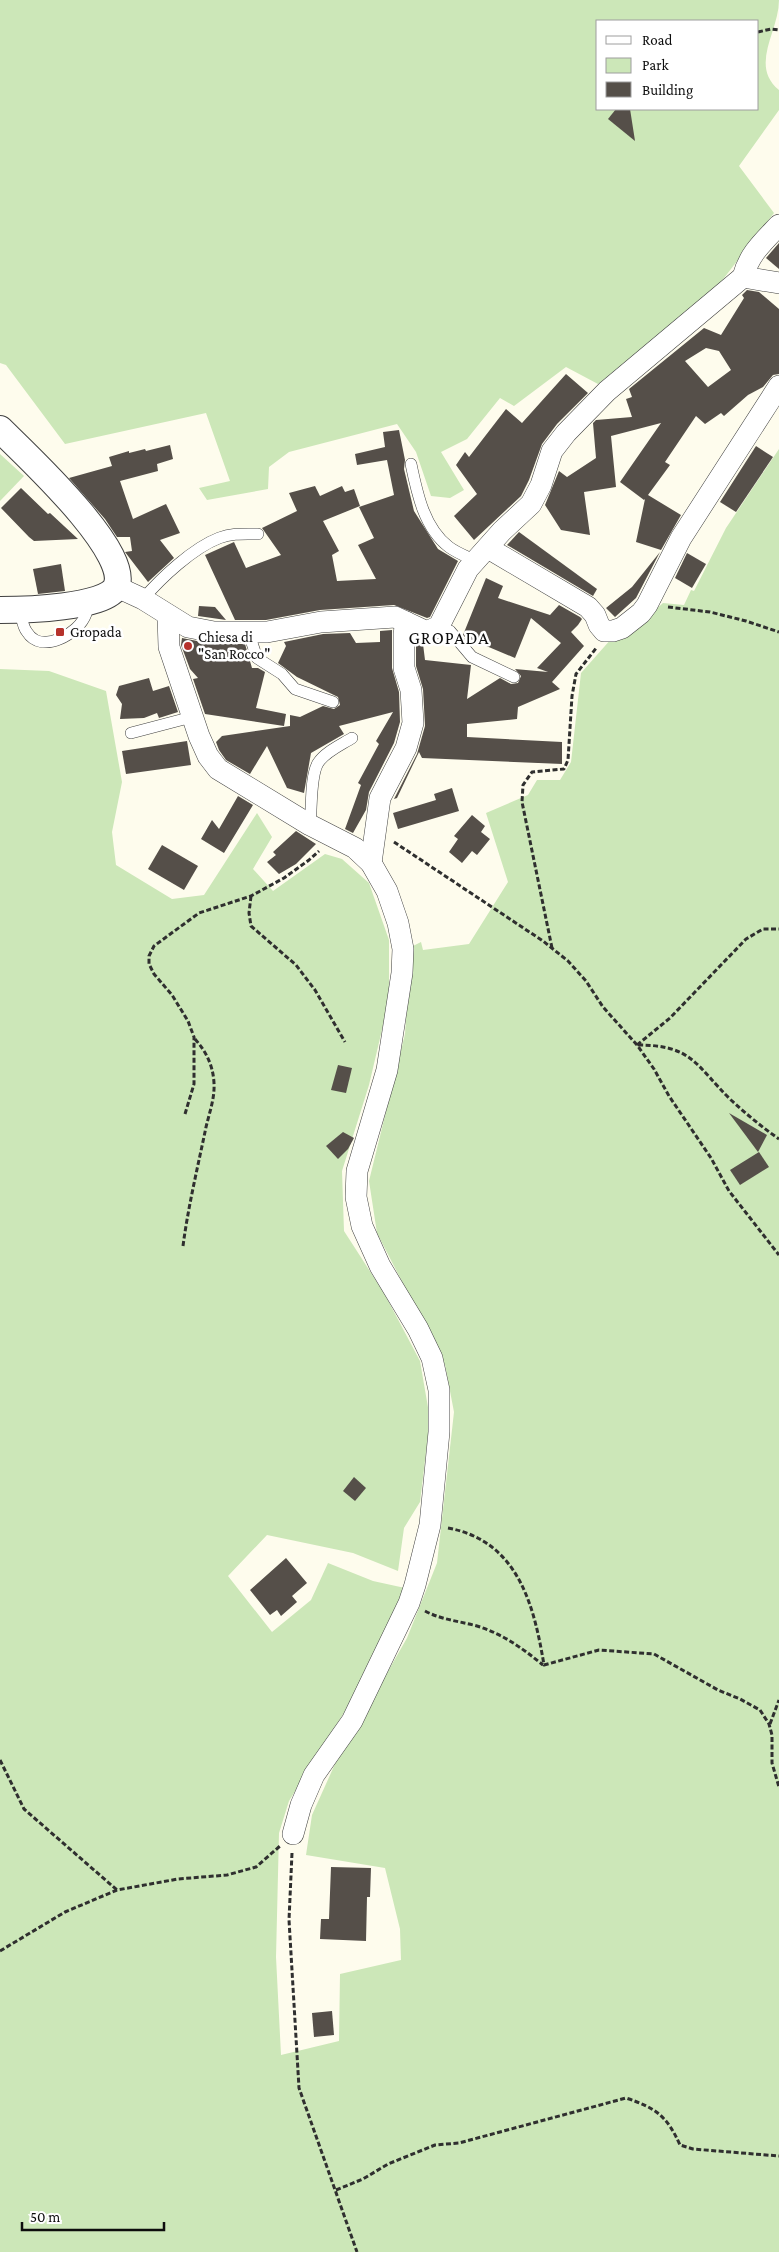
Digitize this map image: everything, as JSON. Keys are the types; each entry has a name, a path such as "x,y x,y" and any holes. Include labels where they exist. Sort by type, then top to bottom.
{"street":[{"path":"117,587 143,599 188,627 214,632 249,634 350,619 394,617 427,632 439,626 468,569 512,521 531,504 541,485 552,452 566,432 607,391 743,277 747,263 755,249 779,225"},
{"path":"743,277 779,283"},
{"path":"482,554 588,607 595,615 598,625 604,631 622,628 647,605 680,538 779,386"},
{"path":"0,429 57,486 103,539 118,572 117,587 107,596 96,602 10,610"},
{"path":"168,616 169,647 192,717 208,756 218,769 310,825 333,835 355,848 372,863 387,891 398,924 403,949 402,973 387,1070 357,1171 356,1197 362,1226 376,1258 418,1329 432,1358 439,1390 439,1423 430,1525 409,1603 352,1721 314,1775 301,1805 293,1834"},
{"path":"372,863 380,798 406,748 412,723 411,690 404,668 406,622"}],"lane":[{"path":"411,464 429,523 439,538 450,548 482,554"},
{"path":"143,599 155,585 177,566 210,543 219,538 239,533 258,534"},
{"path":"10,610 27,633 37,641 48,642 60,639 75,630 86,616 88,603"},
{"path":"439,626 450,631 472,657 514,677"},
{"path":"249,634 257,658 282,674 295,689 333,702"},
{"path":"131,733 192,717"},
{"path":"310,825 315,772 318,762 352,738"}],"path":[{"path":"759,32 771,29 779,30"},
{"path":"647,605 710,612 779,632"},
{"path":"552,949 522,802 523,784 532,772 564,769 568,760 572,696 576,674 587,658 613,631"},
{"path":"375,830 568,961 586,981 616,1023 638,1045 729,1191 779,1255"},
{"path":"185,1114 194,1084 194,1037 188,1021 172,995 148,964 149,956 154,946 200,914 251,896 309,860 333,835"},
{"path":"251,896 249,913 251,926 296,964 315,990 345,1042"},
{"path":"638,1045 670,1018 746,939 763,929 779,929"},
{"path":"183,1246 188,1213 214,1091 211,1065 204,1048 194,1037"},
{"path":"638,1045 666,1047 682,1052 694,1060 729,1098 755,1122 779,1139"},
{"path":"430,1525 454,1530 477,1538 505,1558 526,1590 538,1630 544,1665"},
{"path":"409,1603 436,1616 496,1633 515,1643 544,1665"},
{"path":"544,1665 598,1650 654,1654 718,1690 760,1710 769,1724 772,1735 772,1763 779,1787"},
{"path":"769,1724 779,1700"},
{"path":"0,1760 24,1809 117,1890"},
{"path":"0,1951 65,1912 117,1890 178,1879 227,1875 256,1867 293,1834"},
{"path":"293,1834 289,1920 299,2088 357,2252"},
{"path":"336,2190 363,2179 388,2164 435,2144 459,2143 626,2098 647,2104 671,2124 680,2145 693,2149 779,2156"}],"green space":[{"path":"0,0 779,0 778,12 768,48 766,70 770,80 779,90 779,110 739,166 774,213 711,295 598,384 566,367 514,406 500,398 467,439 441,452 464,490 450,498 431,496 416,452 397,424 289,452 269,467 268,489 207,500 199,488 230,481 206,413 65,444 6,365 0,363"},
{"path":"779,449 779,2252 0,2252 0,669 49,671 106,691 122,782 112,832 116,865 172,899 204,895 257,813 272,837 253,869 273,891 325,854 342,859 369,883 389,940 389,1000 369,1085 342,1171 344,1231 384,1293 420,1361 430,1419 420,1502 404,1528 398,1571 353,1553 267,1535 228,1576 272,1632 311,1600 328,1563 373,1581 405,1588 358,1690 289,1801 279,1833 276,1957 281,2055 339,2041 340,1974 401,1960 400,1929 385,1868 306,1855 312,1815 335,1764 407,1638 437,1563 454,1412 445,1365 377,1233 369,1181 405,1034 411,947 421,942 423,950 469,944 508,882 486,813 528,795 537,780 560,780 571,762 581,673 612,638 648,616 663,603 684,605 691,590 694,591 726,528"},
{"path":"0,454 24,476 0,501"}],"building":[{"path":"615,110 630,110 635,141 608,119"},
{"path":"779,243 779,269 766,258"},
{"path":"747,290 759,292 779,309 779,374 773,375 763,387 748,395 724,416 721,413 705,424 696,416 665,462 670,465 648,495 681,515 661,550 636,542 645,499 620,482 661,423 611,436 616,487 584,492 590,535 561,530 545,505 559,471 567,477 596,458 593,423 596,420 632,417 626,399 632,397 629,389 704,328 721,335 744,298 742,295","holes":["706,348 719,351 731,370 708,387 685,361"]},
{"path":"566,374 588,393 557,424 542,444 521,496 474,540 454,516 477,494 456,465 465,452 469,457 506,409 522,423"},
{"path":"399,430 405,460 404,469 414,511 438,549 458,561 430,617 427,618 394,605 320,610 266,620 235,620 205,555 234,542 246,568 281,555 262,528 297,511 289,493 315,486 320,496 342,486 345,492 354,489 360,506 323,521 339,551 332,555 337,581 376,579 358,545 374,538 359,507 394,495 387,460 357,465 355,454 385,447 383,432"},
{"path":"170,445 173,459 157,464 158,471 120,481 133,519 166,504 180,533 160,540 174,558 148,582 125,552 132,551 130,537 117,537 105,519 69,478 112,466 109,457 129,451 129,453 145,449 146,451"},
{"path":"756,446 773,457 736,512 720,502"},
{"path":"21,488 78,539 34,541 29,537 1,508"},
{"path":"519,532 597,589 593,596 507,545"},
{"path":"660,552 636,598 615,617 606,608 632,587"},
{"path":"687,553 706,564 692,588 675,578"},
{"path":"61,564 65,591 38,594 33,569"},
{"path":"486,578 503,586 498,598 550,615 559,605 580,617 582,619 571,632 584,646 552,682 560,689 518,707 517,719 467,724 467,737 562,742 562,764 422,758 419,752 397,798 394,799 417,754 425,726 423,689 416,666 416,641 423,644 425,660 471,665 467,699 500,678 511,684 518,683 521,676 515,669 548,672 537,668 561,643 531,618 515,658 465,637 463,635"},
{"path":"199,606 215,607 226,620 198,616"},
{"path":"392,630 392,668 399,692 400,722 394,743 369,792 366,810 353,833 345,829 361,785 358,783 379,744 376,741 393,712 339,726 344,734 311,753 304,793 287,788 267,746 250,774 226,760 216,742 222,736 290,726 290,715 300,717 323,706 334,709 340,705 338,697 297,677 278,663 286,646 284,642 323,634 350,633 356,643 380,642 380,631"},
{"path":"182,638 212,644 245,644 252,668 258,668 265,672 256,708 286,714 284,726 205,714 193,679 198,678 190,669 181,645"},
{"path":"149,678 153,691 169,686 178,712 159,718 157,713 144,718 120,719 122,704 116,695 119,686"},
{"path":"187,741 191,765 126,774 122,751"},
{"path":"452,788 459,811 398,829 393,813 436,800 434,794"},
{"path":"238,796 253,805 224,853 201,839 212,820 219,829"},
{"path":"472,815 485,826 481,832 490,839 477,855 472,851 462,863 449,852 458,839 454,836"},
{"path":"296,831 316,844 296,864 279,874 267,862 276,855 273,852"},
{"path":"162,845 198,866 184,890 148,869"},
{"path":"338,1065 352,1068 346,1093 331,1090"},
{"path":"729,1113 767,1135 758,1152"},
{"path":"343,1132 354,1138 348,1149 338,1159 326,1146"},
{"path":"759,1152 769,1167 740,1185 730,1170"},
{"path":"354,1477 366,1488 355,1501 343,1491"},
{"path":"286,1558 307,1583 292,1596 297,1602 281,1616 277,1610 270,1615 250,1590"},
{"path":"331,1867 371,1868 370,1897 367,1897 366,1941 320,1939 321,1919 329,1919"},
{"path":"332,2011 334,2035 314,2037 312,2013"}],"place":[{"name":"Gropada","path":"60,632"},
{"name":"Chiesa di \"San Rocco\"","path":"188,646"}],"district":[{"name":"GROPADA","path":"449,638"}]}
